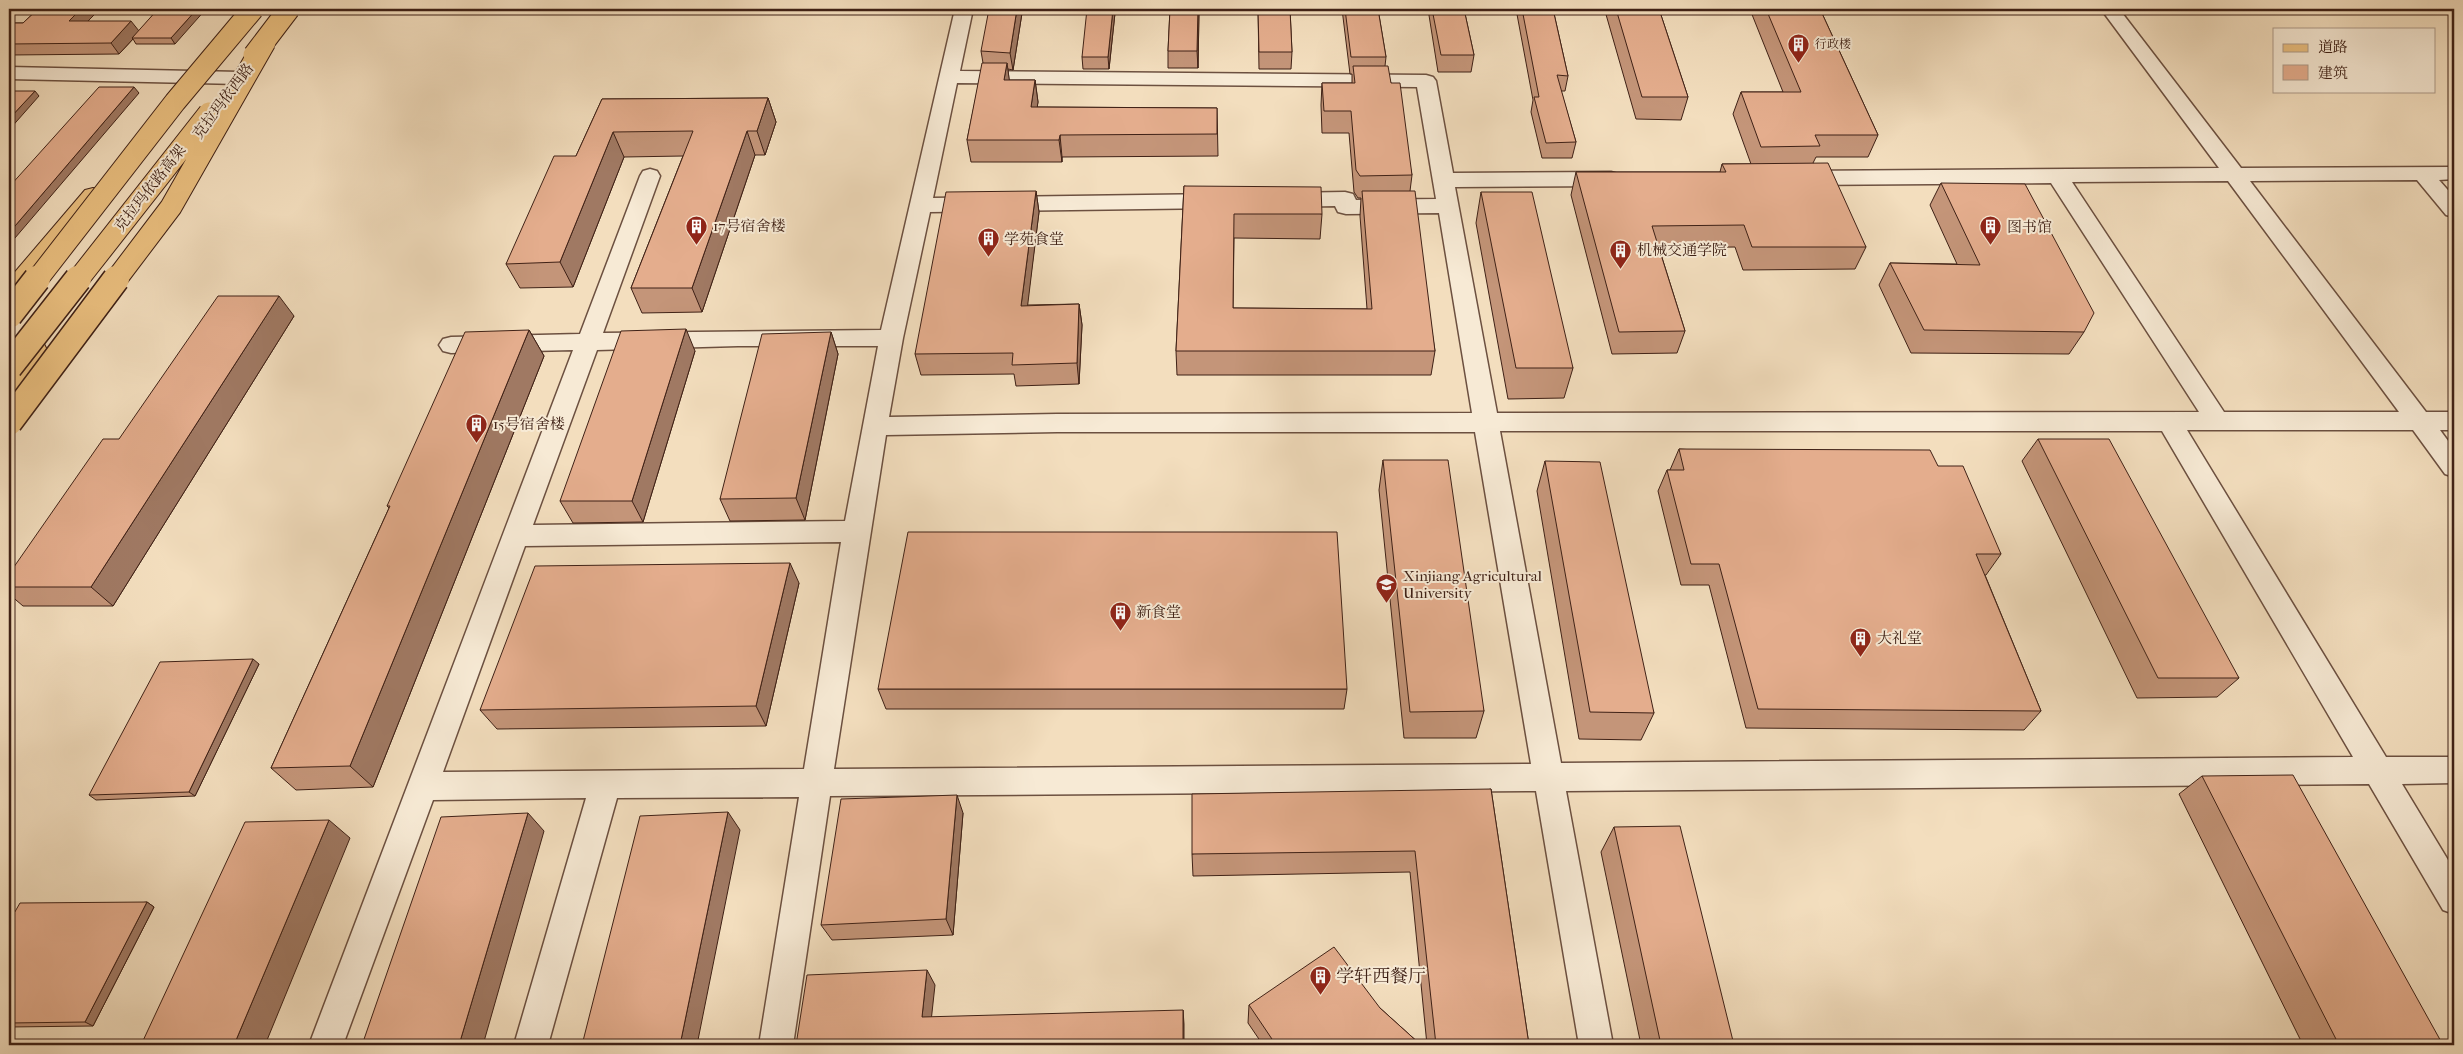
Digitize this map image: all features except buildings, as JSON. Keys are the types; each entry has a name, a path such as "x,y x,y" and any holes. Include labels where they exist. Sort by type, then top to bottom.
{"main road":[{"path":"9,294 240,9"},
{"path":"57,235 175,102 253,9"},
{"name":"克拉玛依西路","path":"9,323 108,204 260,9"},
{"name":"克拉玛依路高架","path":"9,367 290,9"},
{"name":"克拉玛依西路","path":"9,385 240,78 295,9"},
{"path":"9,422 171,207 265,42"},
{"path":"9,316 175,102"}],"street":[{"path":"776,1045 856,531 891,338 964,9"},
{"path":"2110,9 2454,467"},
{"path":"9,73 240,78"},
{"path":"948,77 1426,81 1596,1045"},
{"path":"2422,173 2454,210"},
{"path":"1780,178 2454,173"},
{"path":"326,1045 650,176"},
{"path":"2058,176 2218,422"},
{"path":"1443,180 1631,179"},
{"path":"1266,200 1345,199 1346,207 1448,206"},
{"path":"920,205 1236,200"},
{"path":"451,345 738,338 891,338"},
{"path":"876,426 1057,423 1488,424 2454,421"},
{"path":"2169,422 2454,899"},
{"path":"515,536 856,531"},
{"path":"421,786 817,781 2454,770"},
{"path":"531,1045 606,783"}],"place":[{"name":"行政楼","path":"1799,63"},
{"name":"17号宿舍楼","path":"697,245"},
{"name":"图书馆","path":"1991,246"},
{"name":"学苑食堂","path":"988,258"},
{"name":"机械交通学院","path":"1621,269"},
{"name":"15号宿舍楼","path":"477,443"},
{"name":"Xinjiang Agricultural University","path":"1387,604"},
{"name":"新食堂","path":"1120,631"},
{"name":"大礼堂","path":"1861,657"},
{"name":"学轩西餐厅","path":"1320,995"}]}
